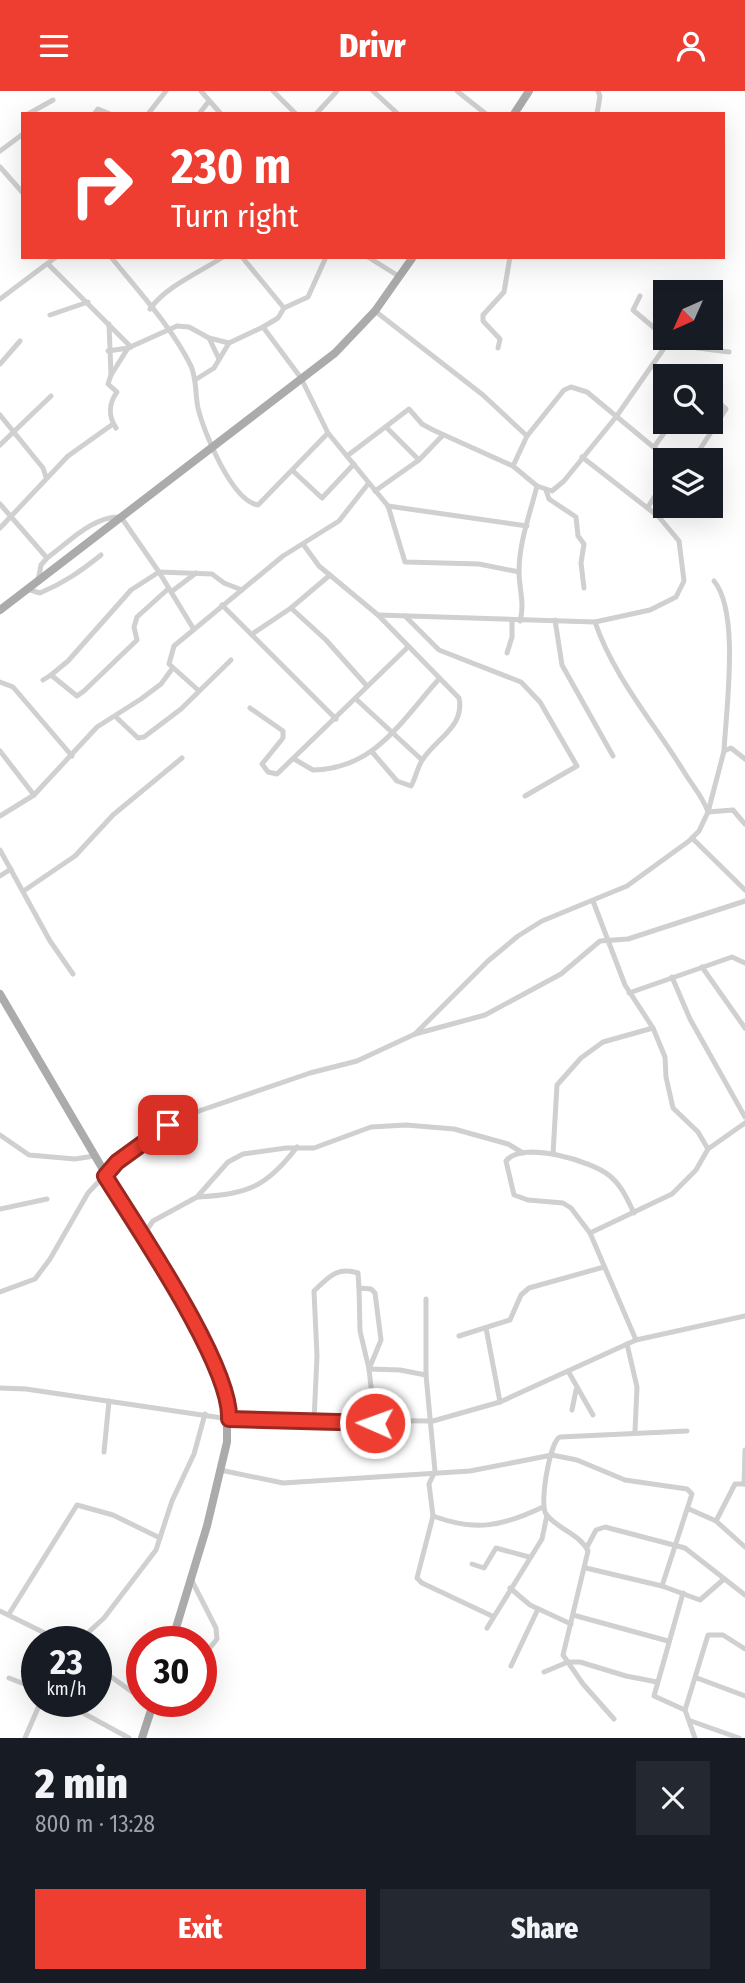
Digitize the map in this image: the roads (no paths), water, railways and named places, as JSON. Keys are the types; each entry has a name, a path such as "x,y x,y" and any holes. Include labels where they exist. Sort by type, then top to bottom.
{"main road":[{"path":"514,112 529,91"},
{"path":"0,610 335,353 375,311 412,259"},
{"path":"0,994 3,1007 142,1237 220,1374 228,1397 229,1419 207,1526 177,1626"},
{"path":"142,1738 146,1717"}],"street":[{"path":"150,112 166,91"},
{"path":"201,91 219,112"},
{"path":"273,91 294,112"},
{"path":"318,112 336,91"},
{"path":"373,91 396,112"},
{"path":"457,91 483,112"},
{"path":"597,112 600,96 598,91"},
{"path":"32,112 53,100"},
{"path":"201,112 209,101"},
{"path":"0,151 21,135"},
{"path":"0,167 21,191"},
{"path":"0,299 54,259"},
{"path":"112,259 186,358 195,380 198,407 225,476 254,505 293,471 297,461 328,433"},
{"path":"150,309 164,292 220,259"},
{"path":"244,259 284,308"},
{"path":"195,380 214,368 229,343 263,327 278,318 284,308 308,297 325,259"},
{"path":"371,259 400,277"},
{"path":"498,348 500,339 483,319 504,292 510,259"},
{"path":"49,265 110,324 129,347"},
{"path":"640,296 633,310 653,327"},
{"path":"50,315 88,302"},
{"path":"375,311 483,395 527,436"},
{"path":"110,324 108,351 111,375"},
{"path":"108,351 129,347 177,326 189,327 209,338 229,343"},
{"path":"263,327 301,378 328,433 388,506 405,562 479,564 519,572"},
{"path":"209,338 219,359"},
{"path":"0,364 20,341"},
{"path":"0,529 68,456 114,426 112,399 117,392 108,384 129,347"},
{"path":"347,456 409,409 422,423 513,466 537,486 552,491 564,481 616,417 663,350"},
{"path":"714,350 729,352"},
{"path":"513,466 527,436 564,390 571,387 587,392 654,447 663,434"},
{"path":"0,445 51,396"},
{"path":"0,415 43,468 46,477"},
{"path":"387,428 419,460"},
{"path":"375,491 419,460 443,435"},
{"path":"378,615 594,622 650,610 668,603 681,593 684,581 679,541 648,507 582,457"},
{"path":"293,471 322,498 354,464"},
{"path":"198,690 172,669 169,653 192,628 346,515 368,484"},
{"path":"520,621 523,609 519,572 522,538 537,486"},
{"path":"547,490 549,499 576,517 578,536 584,544 581,563 584,588"},
{"path":"648,507 653,499"},
{"path":"0,504 47,558"},
{"path":"388,506 527,526"},
{"path":"38,582 41,565 47,558 93,524 121,517 159,572 192,628"},
{"path":"303,544 319,566 378,615 439,679 456,693 460,715 422,760 412,784 408,786 397,781 373,753"},
{"path":"27,589 40,593 57,586 71,579 101,555"},
{"path":"43,680 68,661 131,590 159,572 212,574 224,583 242,590"},
{"path":"51,675 76,696 84,691 137,640 134,627 137,617 197,573"},
{"path":"251,634 291,608 330,575"},
{"path":"415,1034 488,961 518,936 542,921 627,885 699,831 708,812 724,751 728,625 724,596 714,581"},
{"path":"222,605 336,719"},
{"path":"291,608 326,640 368,686"},
{"path":"404,616 439,650 521,682 540,702 577,766 525,796"},
{"path":"555,620 562,665 614,757"},
{"path":"507,653 512,638 512,621"},
{"path":"594,622 603,645 629,692 661,733 708,812"},
{"path":"250,708 283,731 282,738 264,761 263,767 271,774 277,774 408,647"},
{"path":"116,717 138,739 144,737 181,709 231,660"},
{"path":"0,816 34,795 97,727 116,717 161,684 172,669"},
{"path":"294,759 313,770 326,770 357,762 373,753 439,679"},
{"path":"0,682 13,687 72,756"},
{"path":"356,699 422,760"},
{"path":"724,751 731,748 745,759"},
{"path":"0,751 34,795"},
{"path":"737,752 745,751"},
{"path":"25,890 75,856 113,815 182,758"},
{"path":"708,812 733,810 745,824"},
{"path":"692,838 745,890"},
{"path":"0,850 25,890 50,941 73,974"},
{"path":"0,876 11,869"},
{"path":"593,901 629,993 653,1028 665,1057 666,1077 673,1108 698,1132 708,1149"},
{"path":"0,1292 35,1279 43,1271 88,1193 117,1162 157,1133 199,1111 310,1073 357,1061 415,1034 485,1015 561,974 600,941 628,939 745,901"},
{"path":"629,993 732,957 745,963"},
{"path":"702,967 745,1028"},
{"path":"672,977 690,1019 745,1117"},
{"path":"553,1154 557,1085 581,1058 603,1042 653,1028"},
{"path":"590,1233 672,1194 696,1170 708,1149 745,1123"},
{"path":"197,1197 228,1162 243,1154 328,1145 371,1126 406,1125 454,1129 508,1144 523,1153"},
{"path":"0,1135 29,1155 75,1159 94,1156"},
{"path":"142,1237 153,1221 197,1197 233,1195 261,1185 281,1168 297,1147"},
{"path":"634,1213 618,1183 608,1174 588,1164 553,1154 523,1153 509,1157 506,1161 514,1195 527,1200 563,1203 571,1207 590,1233 636,1340"},
{"path":"0,1209 47,1199"},
{"path":"459,1336 513,1318 521,1294 529,1288 604,1267"},
{"path":"314,1421 317,1356 314,1291 336,1271 358,1273 360,1331 369,1369 375,1423"},
{"path":"359,1288 371,1289 375,1293 381,1340 369,1369"},
{"path":"426,1299 426,1375 433,1421 435,1471 429,1484 433,1516 418,1581 492,1616"},
{"path":"0,1388 26,1388 229,1419 375,1423 433,1421 500,1402 636,1340 744,1318"},
{"path":"486,1328 500,1402"},
{"path":"627,1344 638,1388 635,1431"},
{"path":"369,1369 400,1370 426,1375"},
{"path":"568,1371 593,1415"},
{"path":"572,1410 576,1387"},
{"path":"104,1452 109,1401"},
{"path":"95,1626 146,1565 160,1538 172,1501 194,1454 205,1414"},
{"path":"587,1546 547,1515 541,1501 553,1443 560,1437 635,1431 687,1431"},
{"path":"716,1521 730,1489 735,1484 745,1484 745,1450"},
{"path":"219,1470 283,1483 435,1471 470,1471 552,1455 577,1460 625,1480 687,1489 692,1494 662,1586"},
{"path":"9,1614 77,1505 113,1515 160,1538"},
{"path":"433,1516 451,1523 493,1526 511,1522 543,1507"},
{"path":"689,1509 716,1521 745,1547"},
{"path":"487,1628 542,1539 547,1515"},
{"path":"614,1719 583,1684 562,1649 586,1568 587,1546 596,1530 605,1527 677,1545 694,1554 745,1595"},
{"path":"471,1564 483,1569 496,1548 529,1557"},
{"path":"586,1568 704,1599 724,1579"},
{"path":"191,1579 215,1626"},
{"path":"510,1588 538,1609 571,1624"},
{"path":"683,1593 657,1682 656,1698 685,1710 695,1738"},
{"path":"511,1665 538,1609"},
{"path":"0,1611 32,1626"},
{"path":"573,1615 668,1641"},
{"path":"685,1710 708,1635 723,1635 745,1649"},
{"path":"544,1672 568,1661 580,1662 657,1682"},
{"path":"9,1678 21,1683"},
{"path":"697,1678 745,1696"},
{"path":"25,1738 34,1717"},
{"path":"90,1717 129,1738"},
{"path":"691,1721 739,1738"}]}
